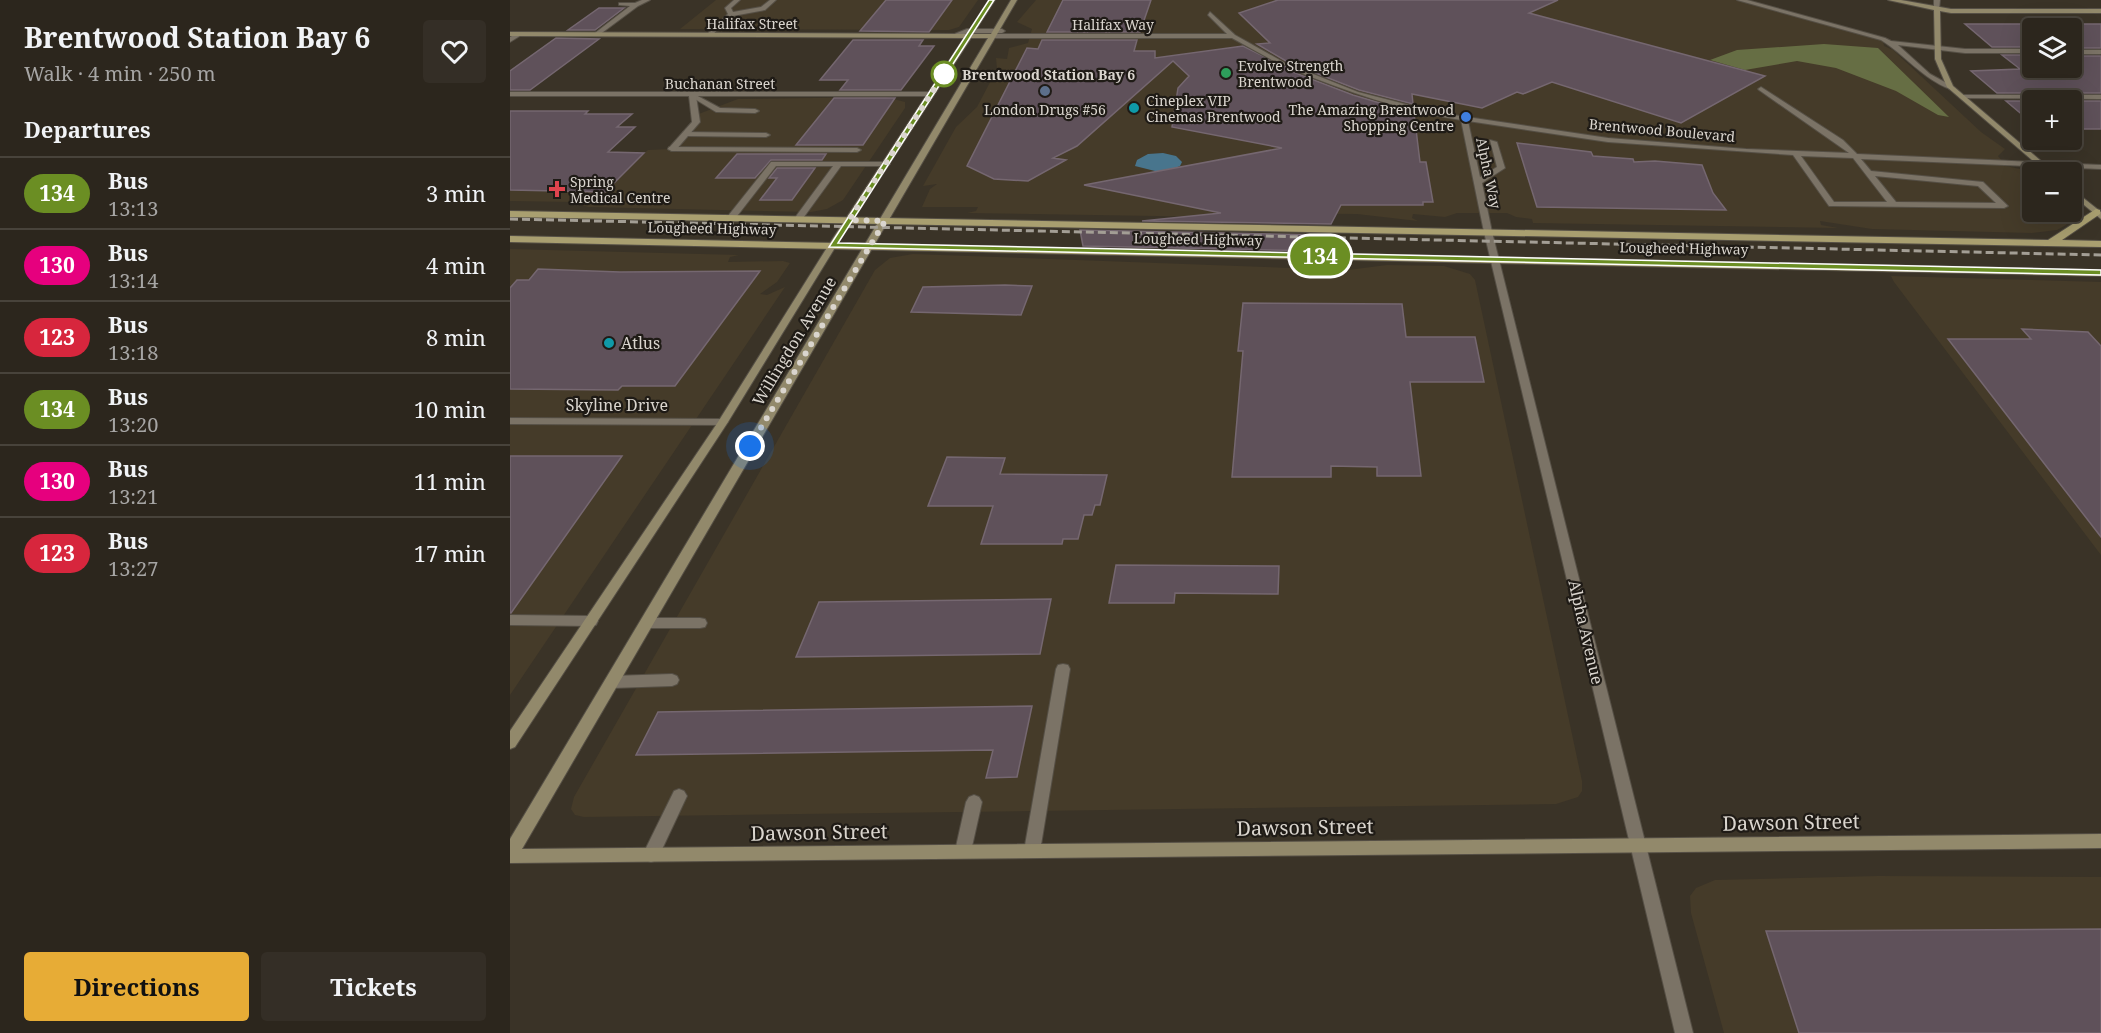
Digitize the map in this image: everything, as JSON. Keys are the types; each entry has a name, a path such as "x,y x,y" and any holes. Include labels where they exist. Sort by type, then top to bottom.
{"main road":[{"name":"Willingdon Avenue","path":"510,743 723,422 832,246 992,0"},
{"name":"Willingdon Avenue","path":"510,855 1014,0"},
{"path":"1891,0 1937,9 2101,11"},
{"path":"1937,9 1941,69 1950,87 2036,162"},
{"name":"Halifax Street","path":"510,34 955,35 995,33"},
{"path":"2052,243 2099,214 2082,200"},
{"name":"Lougheed Highway","path":"510,214 2101,244"},
{"name":"Lougheed Highway","path":"510,239 2101,273"},
{"name":"Dawson Street","path":"510,855 2101,841"}],"street":[{"path":"626,0 621,4 636,5"},
{"path":"597,34 636,5 647,0"},
{"path":"731,15 728,8 737,0"},
{"path":"710,34 731,15 763,9 773,0"},
{"path":"1740,0 1856,29 1891,42 1938,48 2022,51"},
{"path":"1937,0 1937,9"},
{"path":"1210,14 1233,36 1283,64"},
{"path":"995,33 1153,28"},
{"name":"Halifax Way","path":"995,33 1062,36 1233,36"},
{"path":"510,40 520,34"},
{"path":"1062,36 1081,44 1144,44"},
{"path":"1891,42 1928,75 1950,87"},
{"path":"2082,52 2101,52"},
{"name":"Brentwood Boulevard","path":"1293,68 1356,93 1464,119 1608,140 1855,157 2036,162"},
{"path":"1761,89 1840,142 1869,173 1893,204"},
{"name":"Buchanan Street","path":"510,94 930,94"},
{"path":"692,95 719,110 755,111"},
{"path":"692,95 696,122 672,149 857,150"},
{"path":"1961,96 2101,97"},
{"name":"Alpha Way","path":"1464,119 1488,232"},
{"path":"686,134 766,135"},
{"path":"1478,182 1501,168 1493,142"},
{"path":"1795,153 1832,204 2004,206 1980,184 1869,173"},
{"path":"2036,162 2101,159"},
{"path":"730,218 774,164 886,164"},
{"path":"798,219 839,164"},
{"path":"2082,165 2101,166"},
{"name":"Alpha Avenue","path":"1488,232 1684,1033"},
{"name":"Skyline Drive","path":"510,420 723,422"},
{"path":"510,620 591,621"},
{"path":"647,623 700,623"},
{"path":"1032,851 1063,669"},
{"path":"612,682 672,680"},
{"path":"651,855 679,796"},
{"path":"963,851 974,802"}],"shaded area":[{"path":"716,0 978,0 959,27 949,30 680,29"},
{"name":"The Amazing Brentwood Shopping Centre","path":"1036,0 1741,0 1883,39 1884,46 1893,50 1981,132 2005,149 1998,156 2006,166 2022,171 2022,222 2068,222 2057,230 2032,233 1872,229 1820,221 1821,225 1838,228 1533,223 1532,219 1507,213 1457,213 1445,217 1413,214 1412,218 1418,221 1357,214 1245,213 1218,217 967,213 976,211 978,207 922,207 930,189 937,184 923,186 956,127 977,107 997,69 996,58 1007,59 1009,48 1028,43 1032,29 1017,22"},
{"path":"886,97 905,102 905,108 843,200 827,209 811,212 588,207 574,202 510,201 510,168 627,169 648,150 672,149 695,124 696,115 738,99"},
{"path":"510,249 739,255 730,257 728,262 783,261 790,263 777,282 760,294 767,295 785,287 510,695"},
{"path":"913,254 1348,270 1387,265 1444,266 1470,274 1475,280 1582,781 1582,791 1578,797 1556,804 584,817 575,815 571,809 574,797 875,270 890,258"},
{"path":"1891,276 2101,282 2101,555 1894,282"},
{"path":"1878,876 2101,877 2101,1033 1724,1033 1691,913 1690,896 1696,888 1715,880"}],"green space":[{"path":"1824,44 1878,48 1949,117 1938,115 1896,91 1836,68 1797,61 1745,70 1710,60 1737,50"}],"water":[{"path":"1163,153 1176,156 1182,162 1180,166 1163,173 1135,166 1137,160 1148,154"}],"building":[{"path":"886,0 952,0 929,32 860,31"},
{"path":"1063,0 1151,0 1140,32 1047,32"},
{"path":"1278,0 1558,0 1529,13 1765,76 1681,123 1552,82 1523,94 1517,92 1482,108 1412,94 1413,104 1359,90 1292,64 1288,68 1290,71 1353,95 1414,113 1420,162 1426,162 1433,202 1423,202 1423,205 1341,205 1331,224 1142,221 1221,213 1084,185 1282,148 1172,127 1178,88 1189,76 1173,61 1077,146 1053,158 1066,160 1028,181 994,179 967,166 1027,48 1038,49 1042,40 1137,40 1134,51 1155,51 1155,58 1243,46 1285,67 1286,61 1257,44 1270,43 1239,13"},
{"path":"599,8 624,8 595,30 568,30"},
{"path":"1965,24 2022,24 2022,47 1992,47"},
{"path":"2082,24 2101,24 2101,48 2082,48"},
{"path":"556,38 599,39 530,90 510,90 510,71"},
{"path":"853,40 923,40 919,46 934,46 901,90 840,90 848,80 820,80"},
{"path":"2002,55 2022,55 2022,78 2082,78 2082,56 2101,56 2101,93 2082,93 2082,90 2022,90 2022,93 1997,93 1971,71 2020,69"},
{"path":"834,98 895,98 863,145 796,145"},
{"path":"2006,101 2022,101 2022,115"},
{"path":"2082,101 2101,101 2101,129 2082,129"},
{"path":"510,111 588,111 585,114 632,114 617,127 635,127 608,152 644,153 605,192 510,190"},
{"path":"1517,143 1591,152 1593,156 1633,159 1634,162 1655,161 1702,165 1713,193 1726,210 1537,207"},
{"path":"737,154 826,154 822,160 771,160 755,178 716,178"},
{"path":"777,168 815,168 792,200 760,200 777,178 769,178"},
{"path":"1080,230 1325,235 1320,244 1323,251 1083,246"},
{"name":"Atlus","path":"538,269 620,272 760,271 675,386 622,386 618,390 510,389 510,288 517,280 529,280"},
{"path":"1032,286 1021,315 911,312 923,287"},
{"path":"1243,303 1402,304 1406,337 1475,337 1484,382 1410,382 1421,476 1377,476 1377,467 1331,466 1331,477 1232,477 1243,351 1238,351"},
{"path":"2022,329 2088,332 2101,346 2101,537 1948,339 2031,339"},
{"path":"510,456 622,456 511,613 510,613"},
{"path":"947,457 1005,458 1000,474 1107,475 1100,505 1095,505 1092,515 1084,515 1078,539 1063,539 1062,544 981,544 993,506 928,506"},
{"path":"1116,565 1279,566 1278,594 1175,593 1174,603 1109,603"},
{"path":"1051,599 1040,654 796,657 819,602"},
{"path":"1032,706 1017,777 986,778 993,750 636,755 658,712"},
{"path":"2101,929 2101,1033 1799,1033 1766,931"}],"railway":[{"path":"510,219 2101,255"}],"bus line":[{"name":"134","path":"991,0 832,246 1627,261 2101,273"}],"place":[{"name":"Evolve Strength Brentwood","path":"1226,73"},
{"name":"Brentwood Station Bay 6","path":"944,74"},
{"name":"London Drugs #56","path":"1045,91"},
{"name":"Cineplex VIP Cinemas Brentwood","path":"1134,108"},
{"name":"The Amazing Brentwood Shopping Centre","path":"1466,117"},
{"name":"Spring Medical Centre","path":"557,189"},
{"name":"Atlus","path":"609,343"}],"route":[{"path":"750,446 885,221 849,220 944,74"}]}
